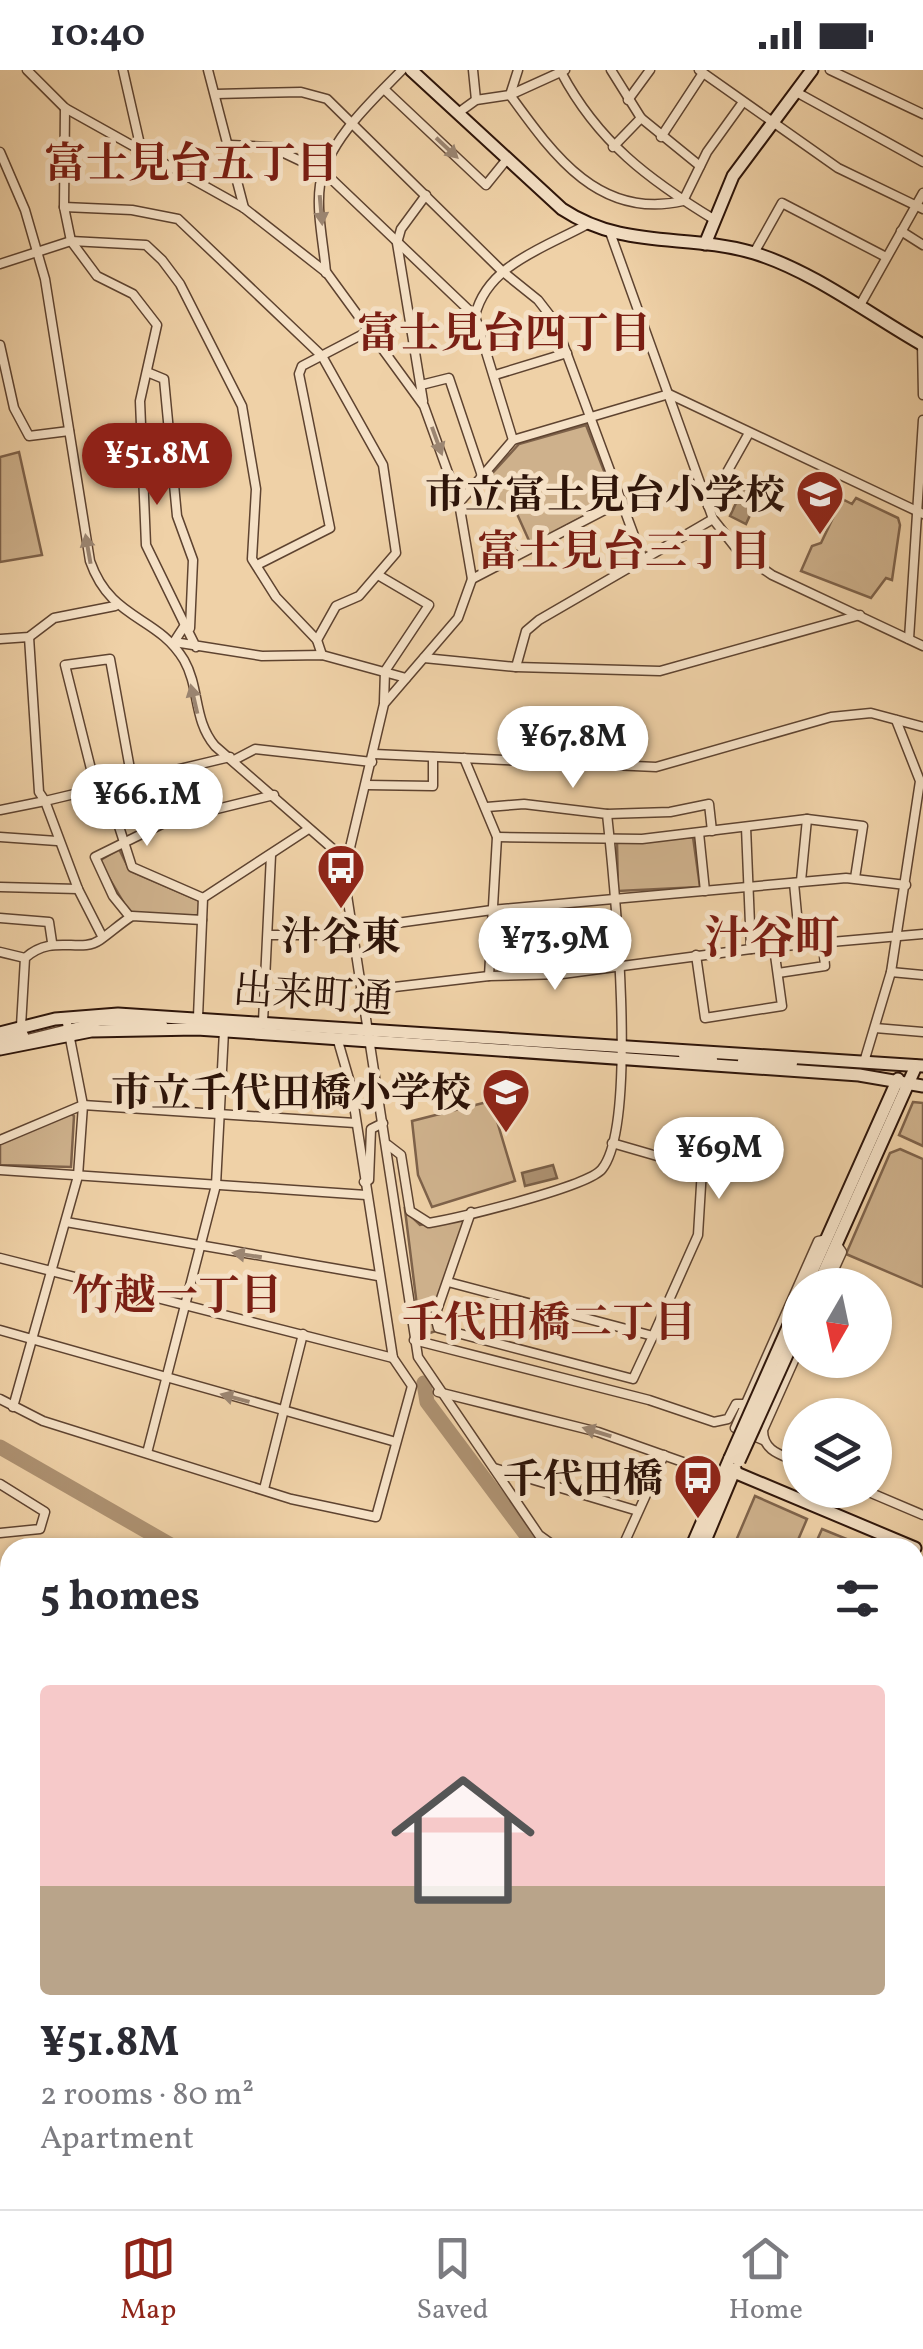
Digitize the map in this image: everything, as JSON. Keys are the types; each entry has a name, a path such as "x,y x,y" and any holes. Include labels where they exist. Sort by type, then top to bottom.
{"main road":[{"path":"411,70 562,210 586,225 611,235 754,253 922,345"},
{"path":"705,244 733,176 812,70"},
{"name":"出来町通","path":"67,1025 99,1015 198,1023 263,1022 368,1035 910,1073 923,1086"},
{"path":"0,1046 67,1025 198,1023"},
{"name":"出来町通","path":"198,1023 224,1031 338,1040 368,1035 589,1042 623,1050 758,1052 910,1073"},
{"path":"0,1033 21,1037"},
{"path":"824,1268 832,1241 910,1073"},
{"path":"706,1538 782,1343"},
{"path":"696,1538 782,1363"},
{"path":"731,1466 893,1538"}],"street":[{"path":"27,70 65,108 244,208 326,273 424,406"},
{"path":"123,70 141,150"},
{"path":"208,70 244,208"},
{"path":"326,273 320,188 324,172 351,124 402,70"},
{"path":"473,70 476,100"},
{"path":"510,95 518,70"},
{"path":"611,70 641,118 700,166"},
{"path":"628,100 650,70"},
{"path":"830,70 923,114"},
{"path":"458,112 476,100 510,95 563,71 578,103 613,148 682,201 715,220"},
{"path":"660,136 701,71 838,168 919,207"},
{"path":"384,88 486,185 507,159"},
{"path":"216,94 301,92 327,99 502,271 538,300 555,322 644,560"},
{"path":"798,93 923,162"},
{"path":"510,95 588,184 615,200 640,206 682,201"},
{"path":"682,201 700,166 743,102"},
{"path":"65,108 64,207 71,241 98,276 133,294 157,324 140,401 146,544 196,646"},
{"path":"613,148 641,118"},
{"path":"230,146 270,148 324,172 475,316 513,440"},
{"path":"0,152 38,250 90,562 99,587 115,606 173,643 186,663 202,730 307,830 341,856 383,1124 416,1218 429,1223 471,1212 592,1178 604,1167 612,1143 623,1050 608,814"},
{"path":"858,308 901,231 919,207 923,193"},
{"path":"384,704 458,618 472,579 459,504 424,406 396,244 401,229 426,195"},
{"path":"754,253 782,203 886,256"},
{"path":"64,207 132,210 178,219 322,356 383,465 396,553 359,596 336,606 317,640"},
{"path":"475,316 489,281 586,225"},
{"path":"901,231 923,245"},
{"path":"611,235 713,519 739,552 772,575 923,646"},
{"path":"0,264 71,241 146,246 180,284 242,406 256,490 251,546 257,565 276,597 317,640 322,655"},
{"path":"257,565 330,528 332,522 299,374 302,366 367,332"},
{"path":"0,345 14,408 30,436 69,431"},
{"path":"922,345 923,395"},
{"path":"495,375 567,353"},
{"path":"146,372 164,380 177,516 193,560 187,626 173,643"},
{"path":"421,385 449,378 482,476"},
{"path":"459,504 513,440 669,394 919,512"},
{"path":"909,639 923,420"},
{"path":"708,506 750,433"},
{"path":"472,579 622,501"},
{"path":"516,667 526,630 713,519"},
{"path":"912,570 923,576"},
{"path":"344,873 384,704 385,671 429,606 378,575"},
{"path":"0,639 29,636 54,618 115,606"},
{"path":"424,658 516,667 660,671 860,616"},
{"path":"29,636 39,792 78,889 102,936"},
{"path":"173,643 277,656 322,655 406,678"},
{"path":"132,780 110,659 65,665 101,788 132,867 203,898"},
{"path":"0,810 232,758 256,749 373,758 666,766 831,716 870,713 923,727"},
{"path":"862,1069 891,972 920,781 896,720"},
{"path":"367,785 432,786 433,757"},
{"path":"464,758 497,838 489,976"},
{"path":"130,917 113,896 95,857 168,820 274,796"},
{"path":"486,806 524,804 608,814 670,812 709,804 712,831"},
{"path":"497,838 610,839 699,833 807,819 863,826 855,878"},
{"path":"800,946 798,882 807,819"},
{"path":"746,827 751,949"},
{"path":"203,898 307,830"},
{"path":"699,833 704,891"},
{"path":"0,837 58,840"},
{"path":"263,1022 270,855"},
{"path":"910,858 923,858"},
{"path":"269,934 354,932 492,910 798,882 855,878 906,885"},
{"path":"0,887 78,889"},
{"path":"198,1023 203,898"},
{"path":"0,952 25,958 52,942 99,942 130,917 202,920"},
{"path":"0,918 50,922 52,942"},
{"path":"360,990 489,976 562,974 696,955 923,934"},
{"path":"778,973 825,966 823,945"},
{"path":"696,955 704,1018 782,1006 774,948"},
{"path":"21,1037 25,958"},
{"path":"891,972 923,975"},
{"path":"14,1407 78,1176 82,1105 67,1025"},
{"path":"875,1028 923,1032"},
{"path":"147,1453 216,1184 224,1031"},
{"path":"0,1400 42,1421 264,1490 376,1517 412,1386 393,1358 338,1040"},
{"path":"0,1140 82,1105 355,1123"},
{"path":"364,1182 369,1180 371,1129 383,1124"},
{"path":"471,1212 435,1316 438,1328 633,1380 698,1235 702,1170 612,1143"},
{"path":"391,1146 414,1340 424,1369 543,1538"},
{"path":"0,1170 366,1194"},
{"path":"66,1222 378,1276"},
{"path":"782,1455 770,1450 763,1440 735,1428 818,1241 832,1241"},
{"path":"0,1258 393,1358"},
{"path":"448,1282 653,1336"},
{"path":"0,1330 396,1442"},
{"path":"264,1490 303,1334"},
{"path":"414,1340 650,1400 714,1422 728,1418 736,1404 745,1404"},
{"path":"763,1440 763,1430 786,1378"},
{"path":"438,1392 598,1432 664,1455 731,1466"},
{"path":"626,1538 664,1455"},
{"path":"492,1467 638,1511"},
{"path":"0,1484 45,1512 40,1530 0,1533"},
{"path":"892,1502 923,1516"}],"shaded area":[{"path":"586,425 615,499 531,545 513,505 500,511 487,479 519,444"},
{"path":"19,452 42,555 0,562 0,457"},
{"path":"743,488 759,495 746,524 730,516"},
{"path":"856,498 898,518 900,525 892,580 886,578 871,598 801,571 812,546 821,543 842,499 852,504"},
{"path":"693,837 700,887 618,891 617,843"},
{"path":"119,849 130,871 200,901 200,915 132,917 99,861"},
{"path":"491,1101 515,1181 432,1207 418,1175 412,1121"},
{"path":"913,1102 923,1103 923,1146 899,1135"},
{"path":"70,1113 74,1116 71,1167 0,1165 0,1143"},
{"path":"900,1149 923,1159 923,1287 892,1274 892,1268 879,1268 846,1254 890,1153"},
{"path":"553,1165 557,1178 525,1186 522,1173"},
{"path":"405,1210 420,1225 464,1218 467,1221 431,1316 436,1331 424,1335 420,1330"},
{"path":"755,1496 807,1519 799,1538 737,1538"},
{"path":"822,1529 844,1538 818,1538"}],"waterway":[{"path":"424,1383 427,1402 529,1538"},
{"path":"0,1447 159,1538"}],"place":[{"name":"市立富士見台小学校","path":"820,536"},
{"name":"汁谷東","path":"341,910"},
{"name":"市立千代田橋小学校","path":"506,1134"},
{"name":"千代田橋","path":"698,1520"}],"district":[{"name":"富士見台五丁目","path":"191,162"},
{"name":"富士見台四丁目","path":"504,332"},
{"name":"富士見台三丁目","path":"624,550"},
{"name":"汁谷町","path":"772,937"},
{"name":"竹越一丁目","path":"177,1294"},
{"name":"千代田橋二丁目","path":"549,1321"}]}
